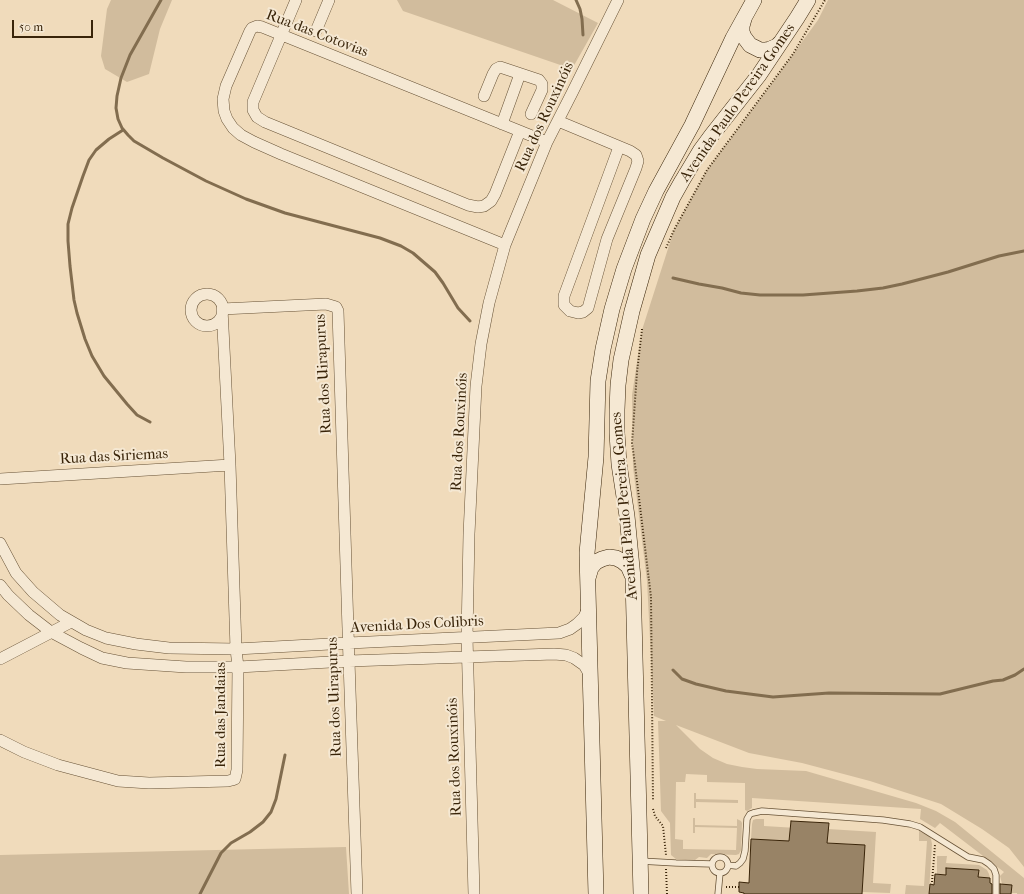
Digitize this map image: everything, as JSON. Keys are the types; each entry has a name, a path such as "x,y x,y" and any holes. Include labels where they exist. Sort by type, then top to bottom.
{"main road":[{"name":"Avenida Paulo Pereira Gomes","path":"596,894 587,553 595,478 598,381 602,349 612,309 628,258 643,219 656,191 692,125 730,44 754,0"},
{"name":"Avenida Paulo Pereira Gomes","path":"641,894 633,578 627,516 619,464 616,410 621,360 626,335 648,255 682,181 711,136 759,75 808,0"},
{"path":"745,16 742,32 746,41 750,45 760,50 765,50 777,46 782,41"},
{"path":"587,580 593,565 602,559 609,557 622,561 630,568 633,578"}],"street":[{"path":"296,0 253,102 253,110 258,117 265,122 468,205 478,207 484,206 491,201 495,194 520,131"},
{"path":"316,31 329,0"},
{"name":"Rua dos Rouxinóis","path":"474,894 466,637 476,386 481,344 489,304 505,245 547,142 618,0"},
{"name":"Rua das Cotovias","path":"505,245 274,151 241,135 233,128 224,111 223,99 226,86 250,31 252,28 257,26 547,142"},
{"path":"484,96 493,74 496,69 500,67 539,80 542,84 542,90 531,114"},
{"path":"502,124 520,74"},
{"path":"558,121 630,151 636,155 638,161 607,239 588,308 583,312 578,313 570,311 564,305 564,296 619,147"},
{"name":"Rua dos Uirapurus","path":"236,649 230,465 222,309 326,304 336,307 338,311 357,894"},
{"name":"Rua das Siriemas","path":"0,479 230,465"},
{"name":"Avenida Dos Colibris","path":"0,543 20,578 33,592 60,615 71,622 106,638 136,644 169,648 236,649 555,634 574,628 584,617 588,607"},
{"path":"0,585 29,615 51,632 102,658 127,663 186,667 238,667 349,661 562,654 578,660 584,665 590,675"},
{"path":"0,659 71,622"},
{"name":"Rua das Jandaias","path":"0,740 24,752 58,765 118,781 149,783 228,781 235,779 237,770 238,667 236,649"}],"lane":[{"path":"728,865 736,866 743,859 745,851 746,819 750,814 759,811 895,822 917,826 968,857 983,860 989,864 994,869 996,875 996,894"},
{"path":"720,857 725,859 728,865 725,872 720,873 713,870 712,864 715,859 720,857"},
{"path":"640,861 676,864 712,864"},
{"path":"718,894 720,873"}],"path":[{"path":"666,250 674,230 707,170 793,54 825,0"},
{"path":"640,349 644,323"},
{"path":"932,882 935,836"},
{"path":"724,887 739,888"}],"shaded area":[{"path":"111,0 172,0 160,29 149,74 127,82 105,69 101,56 107,9"},
{"path":"397,0 553,0 598,23 572,69 403,11"},
{"path":"828,0 1024,0 1024,867 1009,848 982,829 941,804 870,781 802,763 749,753 676,725 700,749 713,758 727,764 757,769 806,771 916,803 936,811 955,822 1024,878 1024,894 1011,893 1002,884 1000,876 1004,872 940,823 935,828 920,819 921,809 752,798 752,808 747,811 745,810 745,783 707,782 707,775 686,774 685,782 676,782 675,839 683,840 683,849 736,850 737,828 695,827 695,833 693,833 693,818 695,818 695,825 737,826 737,819 742,823 741,850 739,854 711,854 707,858 699,857 695,860 676,859 671,855 670,823 661,811 658,721 666,721 654,716 647,581 633,467 632,395 642,330 674,230 707,170 818,20"},
{"path":"694,793 696,793 696,799 738,800 738,803 696,802 696,808 694,808"},
{"path":"764,819 764,826 797,828 797,842 751,839 753,820"},
{"path":"828,829 876,832 873,883 891,884 890,893 862,892 865,845 819,842"},
{"path":"919,831 929,836 931,839 929,892 934,894 905,894 906,885 924,886 927,841 919,841"},
{"path":"346,847 349,894 0,894 0,855"},
{"path":"937,856 947,856 946,863 979,865 987,870 990,878 978,877 978,870 946,868 946,875 937,874"}],"building":[{"path":"791,821 829,823 827,843 865,845 862,894 744,894 739,892 739,882 749,883 751,839 789,841"},
{"path":"946,868 979,870 978,877 990,878 990,883 992,884 992,894 929,894 930,884 934,885 935,874 946,875"},
{"path":"1000,884 1012,885 1011,894 1000,894"}],"waterway":[{"path":"161,0 130,55 121,78 116,108 118,119 122,128 128,135 134,141 163,158 206,181 246,199 285,213 380,238 401,246 413,253 435,272 458,308 470,321"},
{"path":"576,0 580,9 583,35"},
{"path":"123,130 96,150 89,160 68,224 70,266 77,313 92,356 104,376 127,404 137,415 150,422"},
{"path":"673,278 741,293 760,295 803,295 857,291 902,284 948,272 999,256 1024,251"},
{"path":"673,670 682,679 696,684 726,691 773,697 829,693 940,694 1003,680 1024,669"},
{"path":"200,894 221,853 231,843 250,832 263,822 271,812 276,799 285,755"}]}
